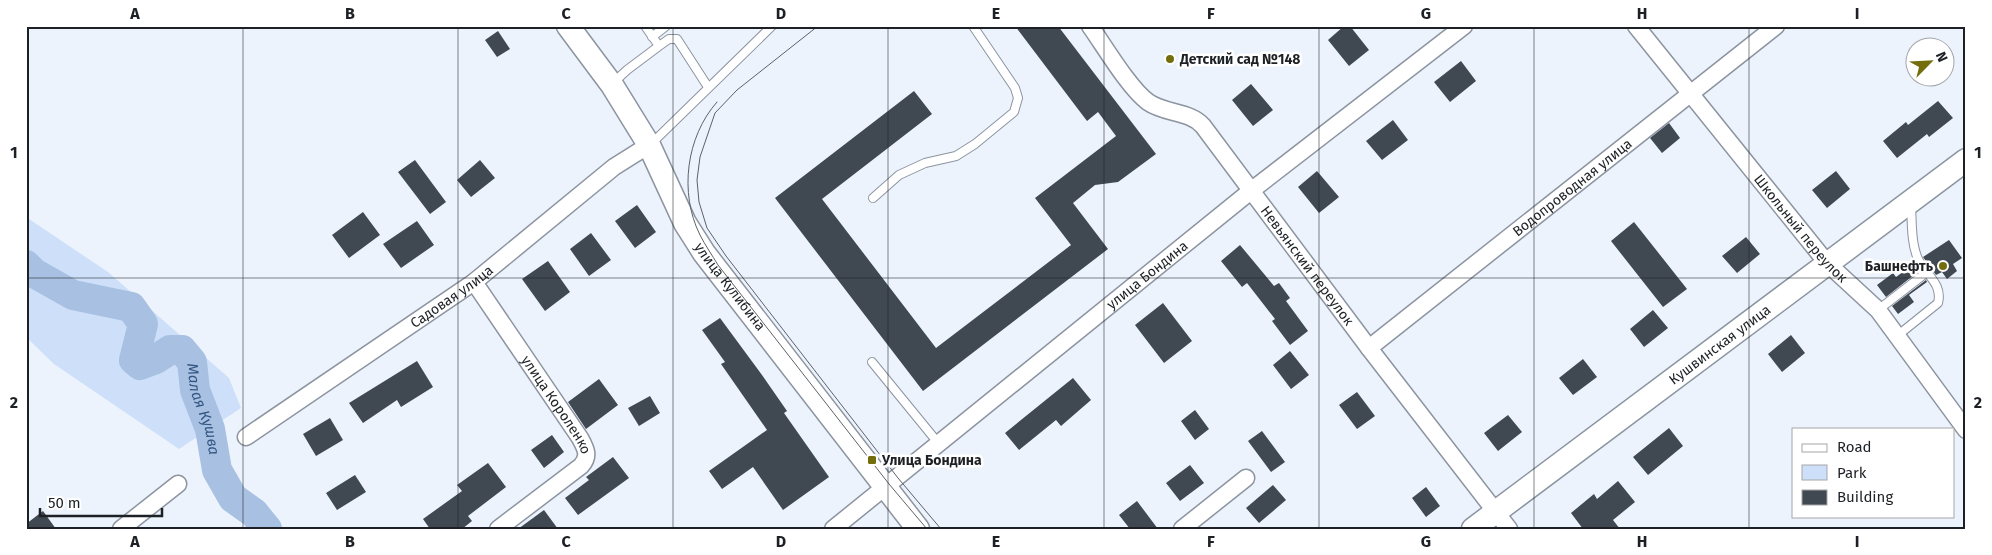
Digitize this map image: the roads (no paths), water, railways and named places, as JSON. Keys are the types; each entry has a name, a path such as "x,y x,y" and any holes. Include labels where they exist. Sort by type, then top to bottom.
{"main road":[{"name":"улица Кулибина","path":"568,26 612,84 649,146 685,223 704,253 918,529"},
{"name":"Кушвинская улица","path":"1472,529 1966,160"}],"street":[{"name":"Невьянский переулок","path":"1090,26 1140,96 1160,109 1193,117 1199,121 1368,348 1509,529"},
{"name":"улица Бондина","path":"833,529 1252,190 1464,26"},
{"name":"Школьный переулок","path":"1636,26 1827,263 1878,310 1966,430"},
{"name":"Водопроводная улица","path":"1368,348 1776,26"},
{"name":"Садовая улица","path":"246,437 474,282 614,167 649,146"},
{"name":"улица Короленко","path":"474,282 580,438 587,452 586,461 581,466 498,529"},
{"path":"1182,529 1246,478"},
{"path":"121,529 178,484"}],"lane":[{"path":"645,26 659,46"},
{"path":"652,36 666,26"},
{"path":"649,146 772,26"},
{"path":"874,198 899,176 926,163 956,156 975,144 1014,112 1018,98 1014,88 973,26"},
{"path":"612,84 626,70 669,38 677,39 708,87"},
{"path":"1898,336 1938,303 1940,296 1938,287 1918,259 1915,249 1911,201"},
{"path":"1878,310 1927,272"},
{"path":"872,362 939,444"}],"waterway":[{"name":"Малая Кушва","path":"26,265 34,273 73,295 131,307 143,324 134,360 140,365 156,359 170,350 182,350 192,362 195,390 210,429 217,470 233,498 254,513 267,529"}],"tram line":[{"path":"818,26 737,90 715,113 700,157 697,180 699,202 707,228 726,256 898,478 941,529"},
{"path":"717,102 698,132 692,148 689,166 689,201 693,219 700,235 718,265 889,484 927,529"}],"place":[{"name":"Детский сад №148","path":"1170,59"},
{"name":"Башнефть","path":"1943,266"},
{"name":"Улица Бондина","path":"872,460"}]}
